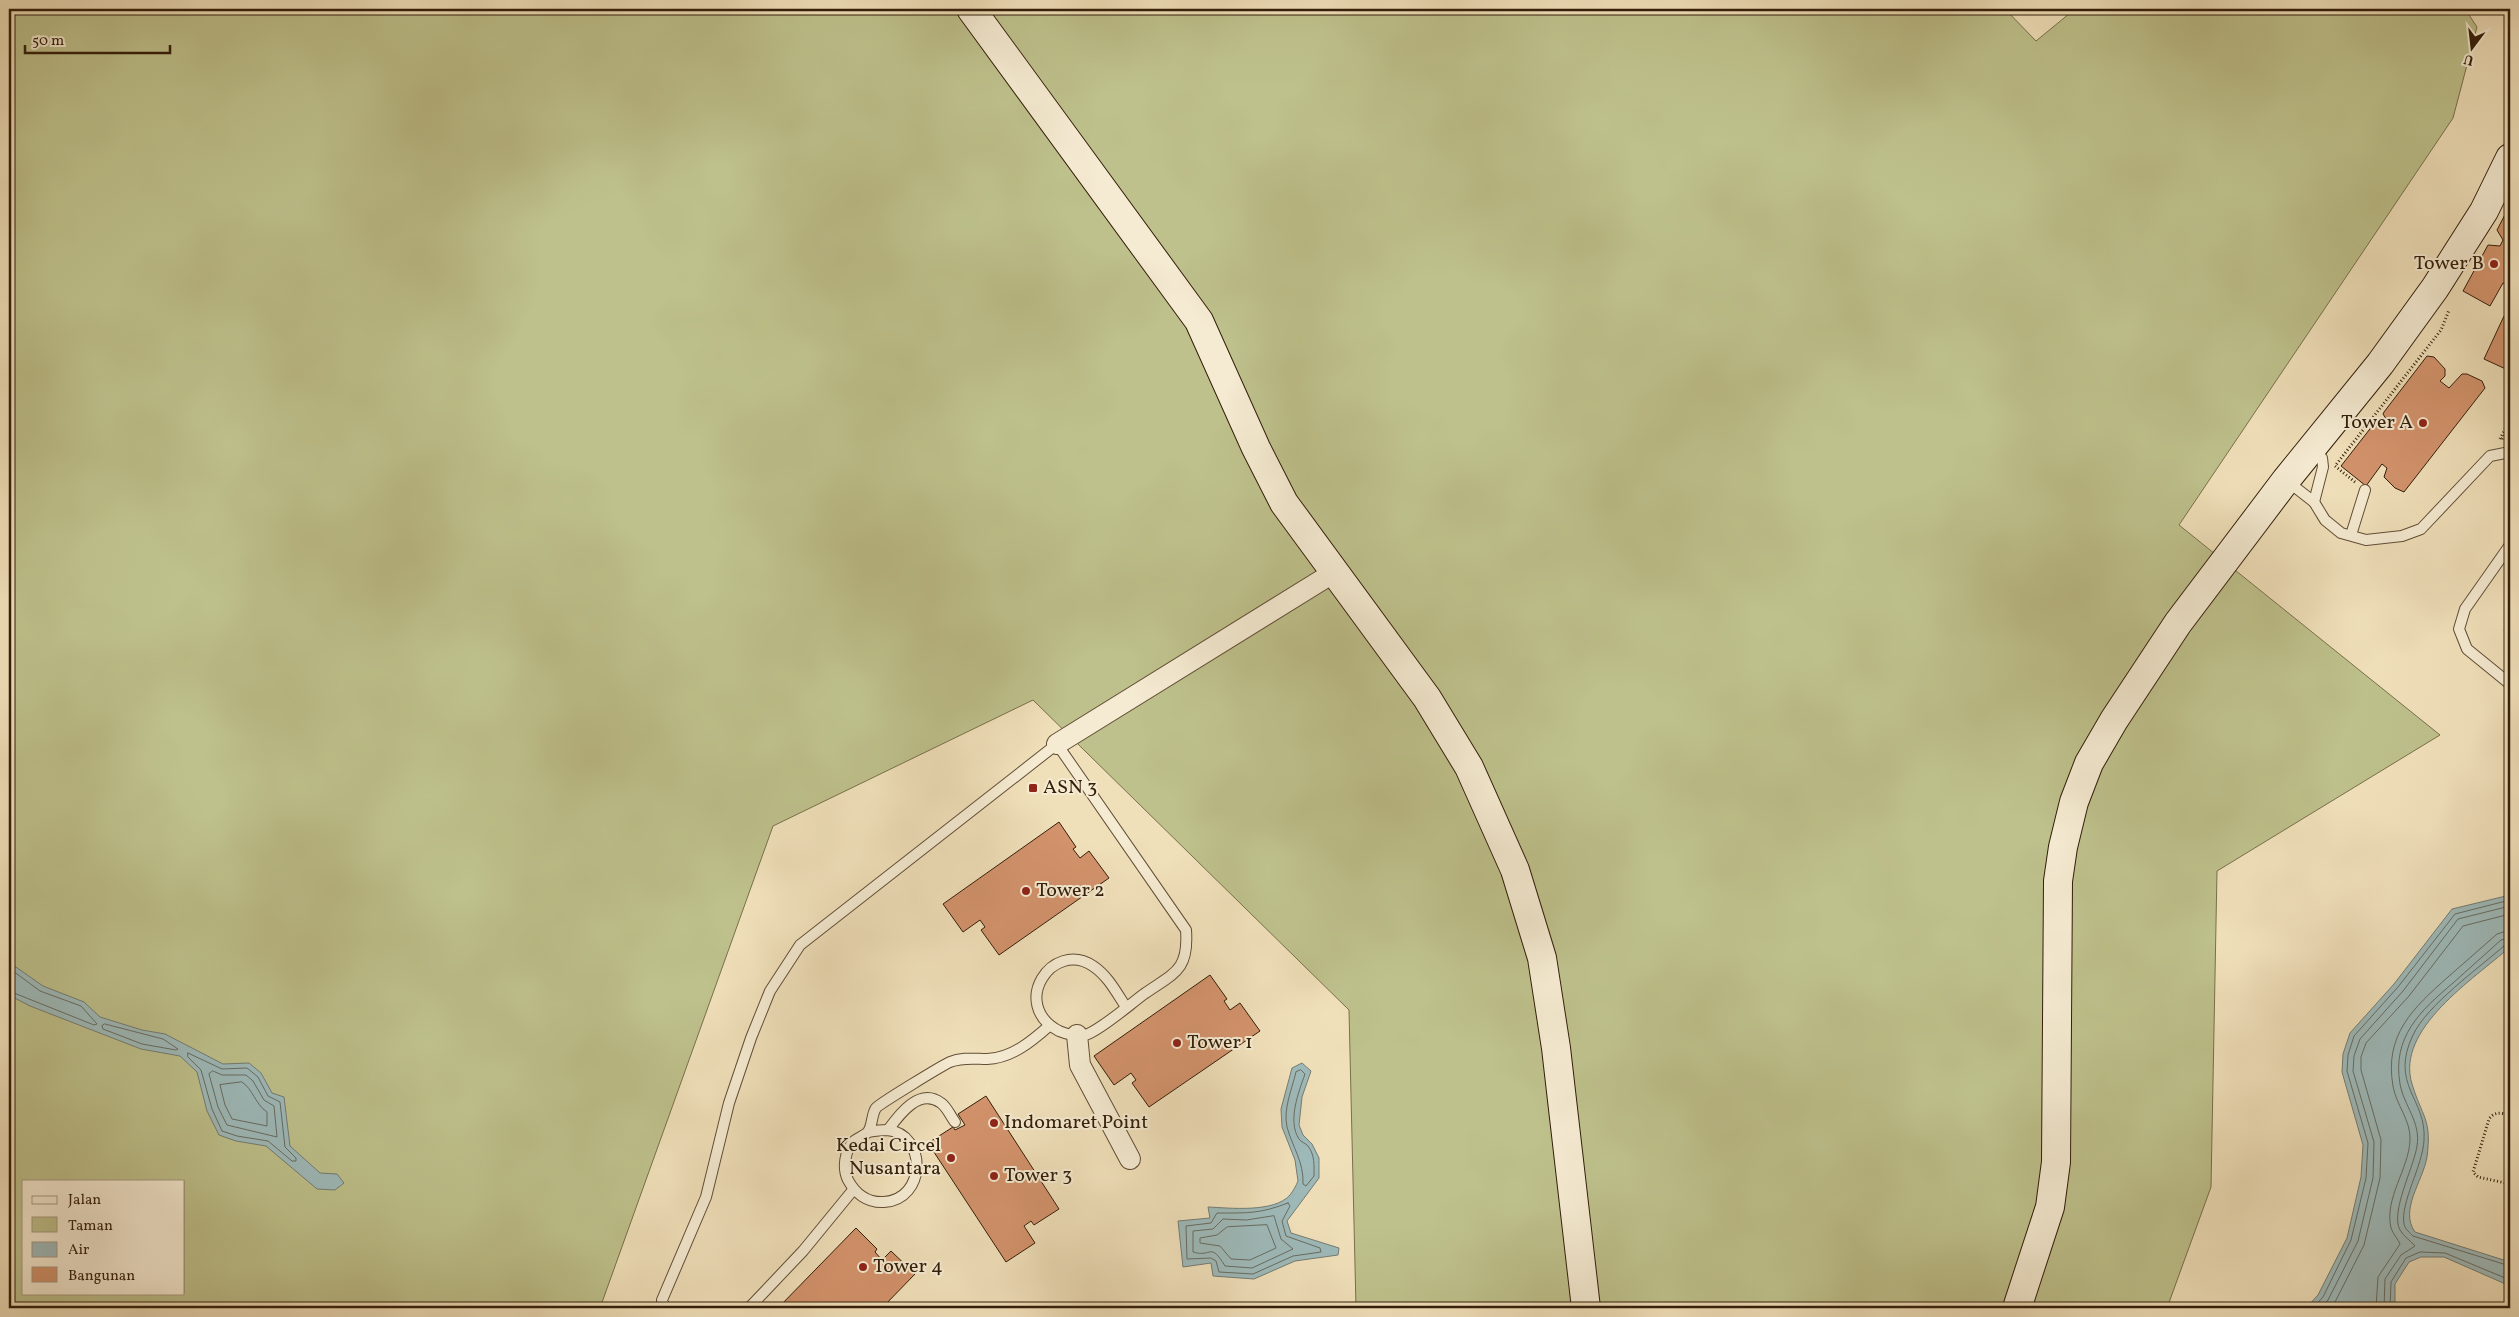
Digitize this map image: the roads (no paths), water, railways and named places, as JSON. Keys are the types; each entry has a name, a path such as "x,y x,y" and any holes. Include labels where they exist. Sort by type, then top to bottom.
{"street":[{"path":"972,9 1199,321 1256,448 1284,503 1333,573 1427,698 1469,766 1515,870 1542,958 1556,1048 1586,1308"},
{"path":"2017,1308 2050,1207 2056,1162 2058,882 2063,847 2074,802 2089,763 2114,720 2178,624 2286,480 2380,364 2436,288 2484,211 2510,158"},
{"path":"1056,744 1333,573"},
{"path":"1077,1035 1080,1065 1130,1159"}],"lane":[{"path":"2311,448 2322,458 2323,467 2314,502"},
{"path":"2286,480 2314,502 2326,520 2341,533 2366,540 2402,536 2421,530 2490,456 2510,452"},
{"path":"2351,536 2365,490"},
{"path":"2510,545 2466,609 2459,629 2467,649 2510,684"},
{"path":"665,1308 662,1300 706,1197 730,1103 751,1038 770,991 800,945 1056,744 1186,930 1185,960 1172,974 1087,1035 1066,1035 1049,1026 1037,1009 1036,989 1043,975 1060,962 1075,960 1091,965 1106,978 1126,1007"},
{"path":"868,1132 876,1108 950,1062 966,1058 990,1059 1008,1054 1028,1045 1049,1026"},
{"path":"888,1130 902,1111 917,1100 933,1099 943,1104 954,1122"},
{"path":"888,1130 904,1137 914,1151 918,1168 913,1185 900,1197 884,1202 867,1200 853,1190 845,1174 845,1157 854,1142 868,1132 888,1130"},
{"path":"748,1308 803,1251 853,1190"}],"water":[{"path":"2510,895 2510,947 2441,1007 2426,1025 2415,1044 2410,1064 2412,1084 2427,1126 2428,1144 2425,1166 2414,1195 2410,1214 2415,1232 2510,1262 2510,1286 2444,1257 2421,1257 2409,1262 2395,1284 2395,1308 2306,1308 2318,1295 2347,1238 2361,1177 2363,1145 2342,1072 2343,1054 2350,1033 2394,984 2452,909"},
{"path":"9,955 13,965 43,986 84,1002 100,1017 142,1030 165,1034 223,1064 249,1063 261,1073 272,1093 284,1097 290,1146 320,1173 337,1174 344,1183 335,1190 317,1189 266,1146 236,1141 219,1135 207,1111 197,1072 180,1056 141,1049 30,1006 9,995"},
{"path":"1302,1063 1311,1071 1302,1097 1299,1125 1303,1135 1312,1144 1319,1158 1319,1178 1287,1221 1291,1233 1339,1248 1338,1255 1295,1261 1254,1279 1213,1276 1211,1263 1183,1267 1178,1221 1210,1218 1208,1207 1263,1207 1283,1201 1290,1195 1298,1181 1295,1160 1282,1127 1281,1109 1292,1068"}],"place":[{"name":"Tower B","path":"2494,264"},
{"name":"Tower A","path":"2423,423"},
{"name":"ASN 3","path":"1033,788"},
{"name":"Tower 2","path":"1026,891"},
{"name":"Tower 1","path":"1177,1043"},
{"name":"Indomaret Point","path":"994,1123"},
{"name":"Kedai Circel Nusantara","path":"951,1158"},
{"name":"Tower 3","path":"994,1176"},
{"name":"Tower 4","path":"863,1267"}]}
